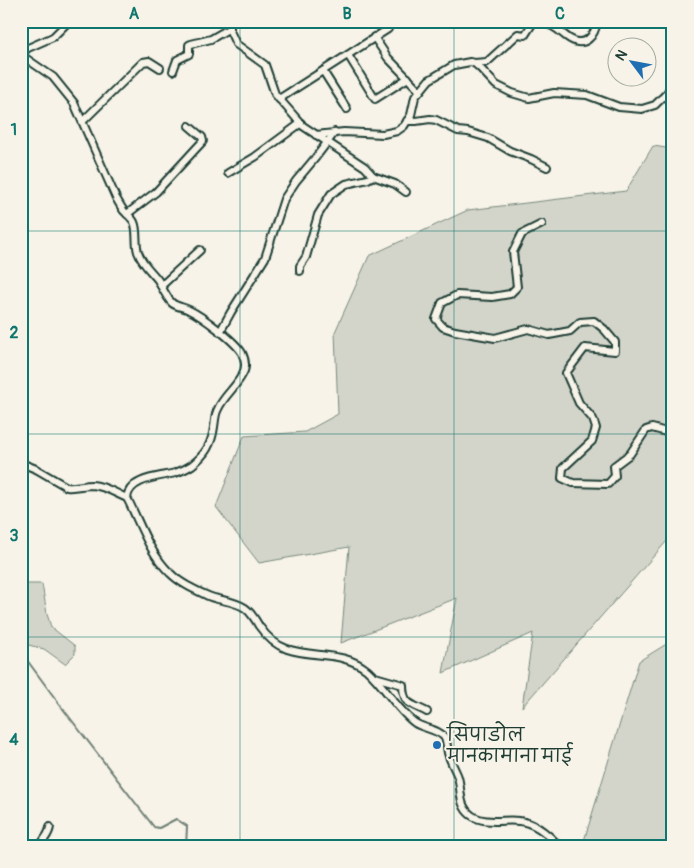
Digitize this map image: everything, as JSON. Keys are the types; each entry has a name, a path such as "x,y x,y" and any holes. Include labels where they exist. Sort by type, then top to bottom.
{"street":[{"path":"69,21 53,37 28,48 21,54 45,70 61,85 74,103 116,198 134,221 136,226 136,243 142,261 171,302 174,305 192,311 220,332 238,348 246,365 240,380 217,409 212,440 210,446 201,457 185,469 150,478 130,490 128,498 149,544 165,568 177,578 210,598 244,607 250,612 265,634 281,646 298,652 336,656 354,661 366,669 408,717 419,726 437,732 445,738 449,757 458,776 461,802 470,814 491,821 518,820 529,823 550,837 560,847"},
{"path":"316,135 335,132 383,134 397,131 404,126 411,115 415,98 429,80 454,65 470,62 487,62 518,34 527,34 534,21"},
{"path":"538,21 559,30 568,39 576,42 585,42 596,29 597,21"},
{"path":"173,71 177,60 190,54 189,45 209,39 230,24 236,44 265,65 279,99 303,126 365,167 372,176 395,184 406,192"},
{"path":"279,99 388,29"},
{"path":"374,37 388,58 420,91"},
{"path":"348,55 375,99 408,78"},
{"path":"83,121 143,62 149,61 160,68"},
{"path":"474,63 496,85 512,93 529,98 554,93 587,95 619,107 642,109 655,104 667,93 673,83"},
{"path":"323,71 347,109"},
{"path":"407,121 436,120 458,130 488,138 510,151 547,167"},
{"path":"228,173 255,158 301,123"},
{"path":"127,214 156,192 204,141 202,137 188,126"},
{"path":"220,332 265,258 284,199 335,132"},
{"path":"300,271 300,266 306,257 318,215 331,194 346,184 368,179 372,176"},
{"path":"542,224 522,234 513,252 517,286 510,294 492,298 457,295 442,303 436,319 442,327 495,338 528,329 549,335 570,331 580,322 594,321 615,342 615,350 585,348 566,373 579,403 593,419 596,428 592,440 562,468 562,478 573,483 608,484 615,476 614,466 630,454 646,430 652,428 673,434"},
{"path":"161,286 200,250"},
{"path":"21,463 36,469 67,487 95,486 106,488 128,498"},
{"path":"374,677 403,685 403,695 408,702 427,712"},
{"path":"40,847 42,841 48,835 50,827"}],"shaded area":[{"path":"653,146 673,149 673,534 522,707 533,633 443,673 457,598 341,643 349,547 259,563 216,507 244,436 305,432 338,414 335,332 369,256 468,210 626,191"},
{"path":"21,584 42,584 51,627 75,646 75,654 65,664 44,649 21,643"},
{"path":"673,640 673,847 588,847 583,844 639,661"}],"waterway":[{"path":"21,652 154,827 159,828 176,819 187,826 186,847"}],"place":[{"name":"सिपाडोल मानकामाना माई","path":"437,745"}]}
